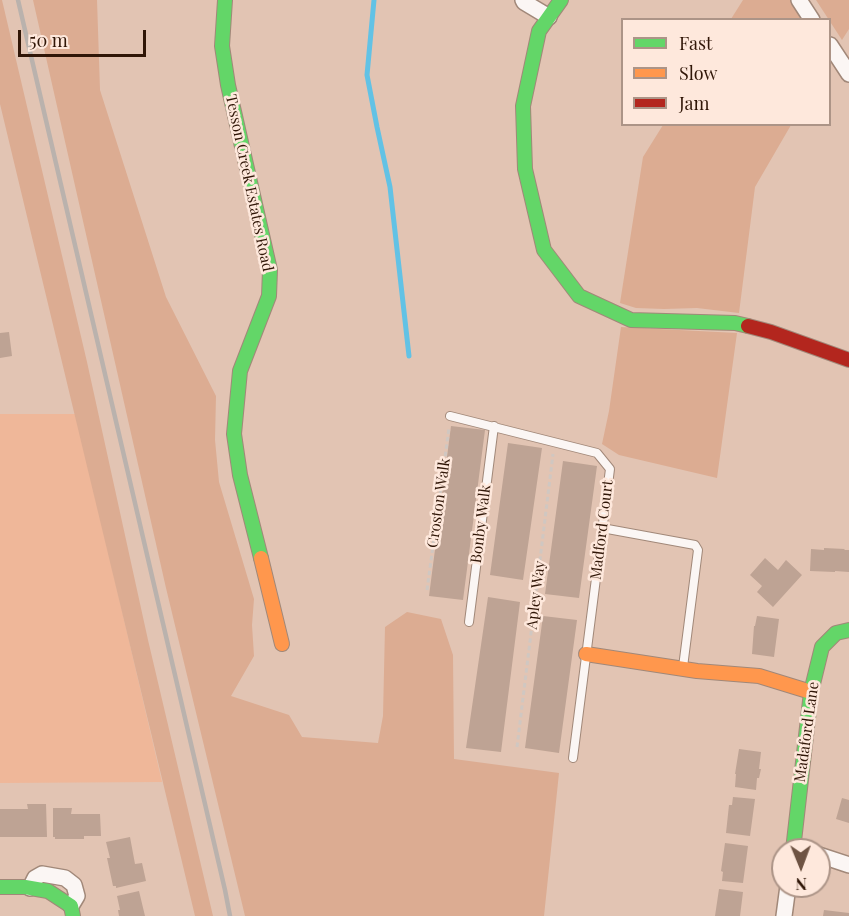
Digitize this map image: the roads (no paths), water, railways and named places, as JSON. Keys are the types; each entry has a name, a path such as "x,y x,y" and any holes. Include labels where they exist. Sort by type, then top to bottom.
{"street":[{"name":"Tesson Creek Estates Road","path":"225,0 222,46 228,85 270,270 269,296 240,371 234,434 240,476 282,644"},
{"path":"523,0 549,17"},
{"path":"561,0 539,31 523,106 525,169 544,250 579,296 631,320 735,323 771,332 849,360"},
{"path":"799,0 811,18"},
{"path":"831,47 849,74"},
{"name":"Madaford Lane","path":"797,838 811,692 822,647 836,633 849,630"},
{"path":"586,654 683,669 759,676 811,692"},
{"path":"831,859 849,865"},
{"path":"0,887 30,888 35,878 42,874 65,878 74,885 77,896 72,911"},
{"path":"784,916 786,898"}],"lane":[{"name":"Madford Court","path":"450,416 597,453 610,469 573,758"},
{"name":"Bonby Walk","path":"469,622 494,426"},
{"path":"602,528 695,545 698,550 683,669"}],"waterway":[{"path":"374,0 367,75 390,187 409,356"}],"railway":[{"path":"18,0 230,916"}]}
